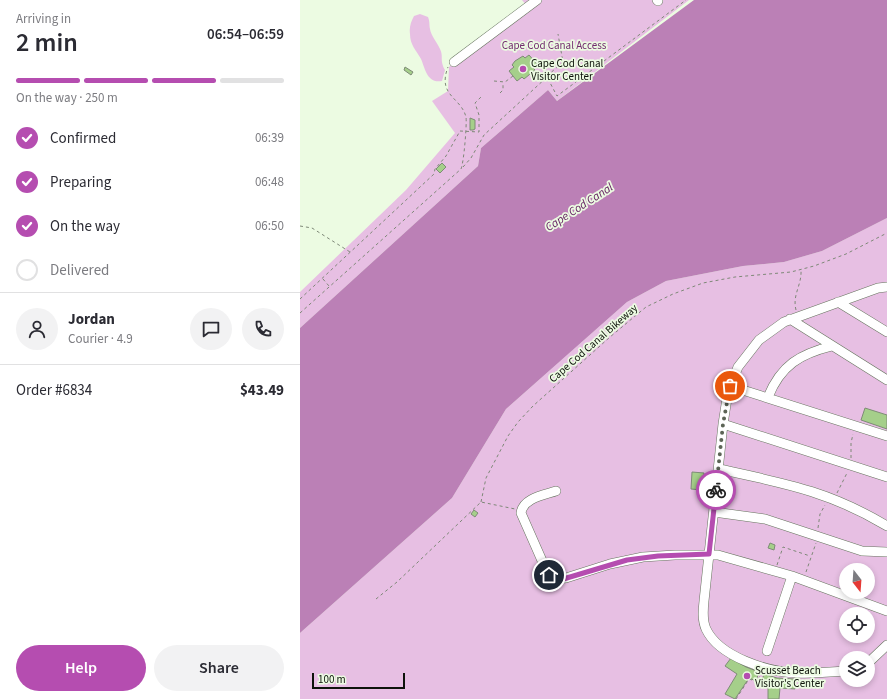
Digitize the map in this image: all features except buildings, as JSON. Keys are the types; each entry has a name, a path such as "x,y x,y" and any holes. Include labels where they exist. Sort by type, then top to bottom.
{"street":[{"path":"454,62 525,3 537,0"},
{"path":"839,671 798,673 762,666 728,652 707,630 703,609 723,424 730,386 738,367 752,348 766,334 794,317 878,288 887,287"},
{"path":"838,302 887,332"},
{"path":"794,317 832,346 887,380"},
{"path":"768,397 776,379 789,365 806,354 832,346"},
{"path":"730,386 887,436"},
{"path":"723,424 887,477"},
{"path":"719,469 787,483 820,493 857,508 887,526"},
{"path":"556,491 532,500 521,510 521,515 547,572 555,579 566,578 627,560 658,556 709,554 733,558 792,576 887,611"},
{"path":"714,512 756,517 862,551 887,552"},
{"path":"767,651 792,576"},
{"path":"875,656 887,645"}],"path":[{"path":"547,77 556,96 686,0"},
{"path":"300,313 461,169 471,158 484,136 563,62 558,34"},
{"path":"454,62 447,71 446,88 466,117 464,160 461,169"},
{"path":"494,81 503,82 513,76"},
{"path":"500,93 504,90 503,82"},
{"path":"479,132 480,115 475,103 481,97"},
{"path":"300,299 434,174 435,169 446,156 460,131 479,132 484,136"},
{"path":"300,226 312,228 351,253"},
{"name":"Cape Cod Canal Bikeway","path":"481,502 486,478 504,444 518,422 533,406 637,314 672,294 703,283 724,278 779,274 801,270 838,257 887,233"},
{"path":"794,317 794,300 800,281 801,270"},
{"path":"322,279 329,287"},
{"path":"376,599 397,582 481,502 521,510"},
{"path":"775,571 783,547 811,556"},
{"path":"736,699 749,679 758,682 762,666"}],"green space":[{"name":"Cape Cod Canal Access","path":"522,0 689,0 557,101 548,90 481,148 478,166 300,328 300,292 406,190 455,133 432,101 448,91 449,67 527,6"},
{"path":"420,14 428,17 431,32 441,52 442,63 445,70 442,81 433,80 427,74 410,38 411,22 414,16"},
{"path":"887,218 887,699 300,699 300,633 452,498 506,409 627,302 666,281 743,266 784,262 822,251"}],"water":[{"name":"Cape Cod Canal","path":"694,0 887,0 887,218 822,251 784,262 743,266 666,281 627,302 506,409 452,498 300,633 300,328 478,166 481,148 548,90 557,101"}],"way so far":[{"path":"716,490 723,424 730,386"}],"place":[{"name":"Cape Cod Canal Visitor Center","path":"523,69"},
{"name":"Scusset Beach Visitor's Center","path":"747,676"}],"route":[{"path":"549,575 552,578 560,580 584,571 643,557 675,554 709,554 716,490"}]}
